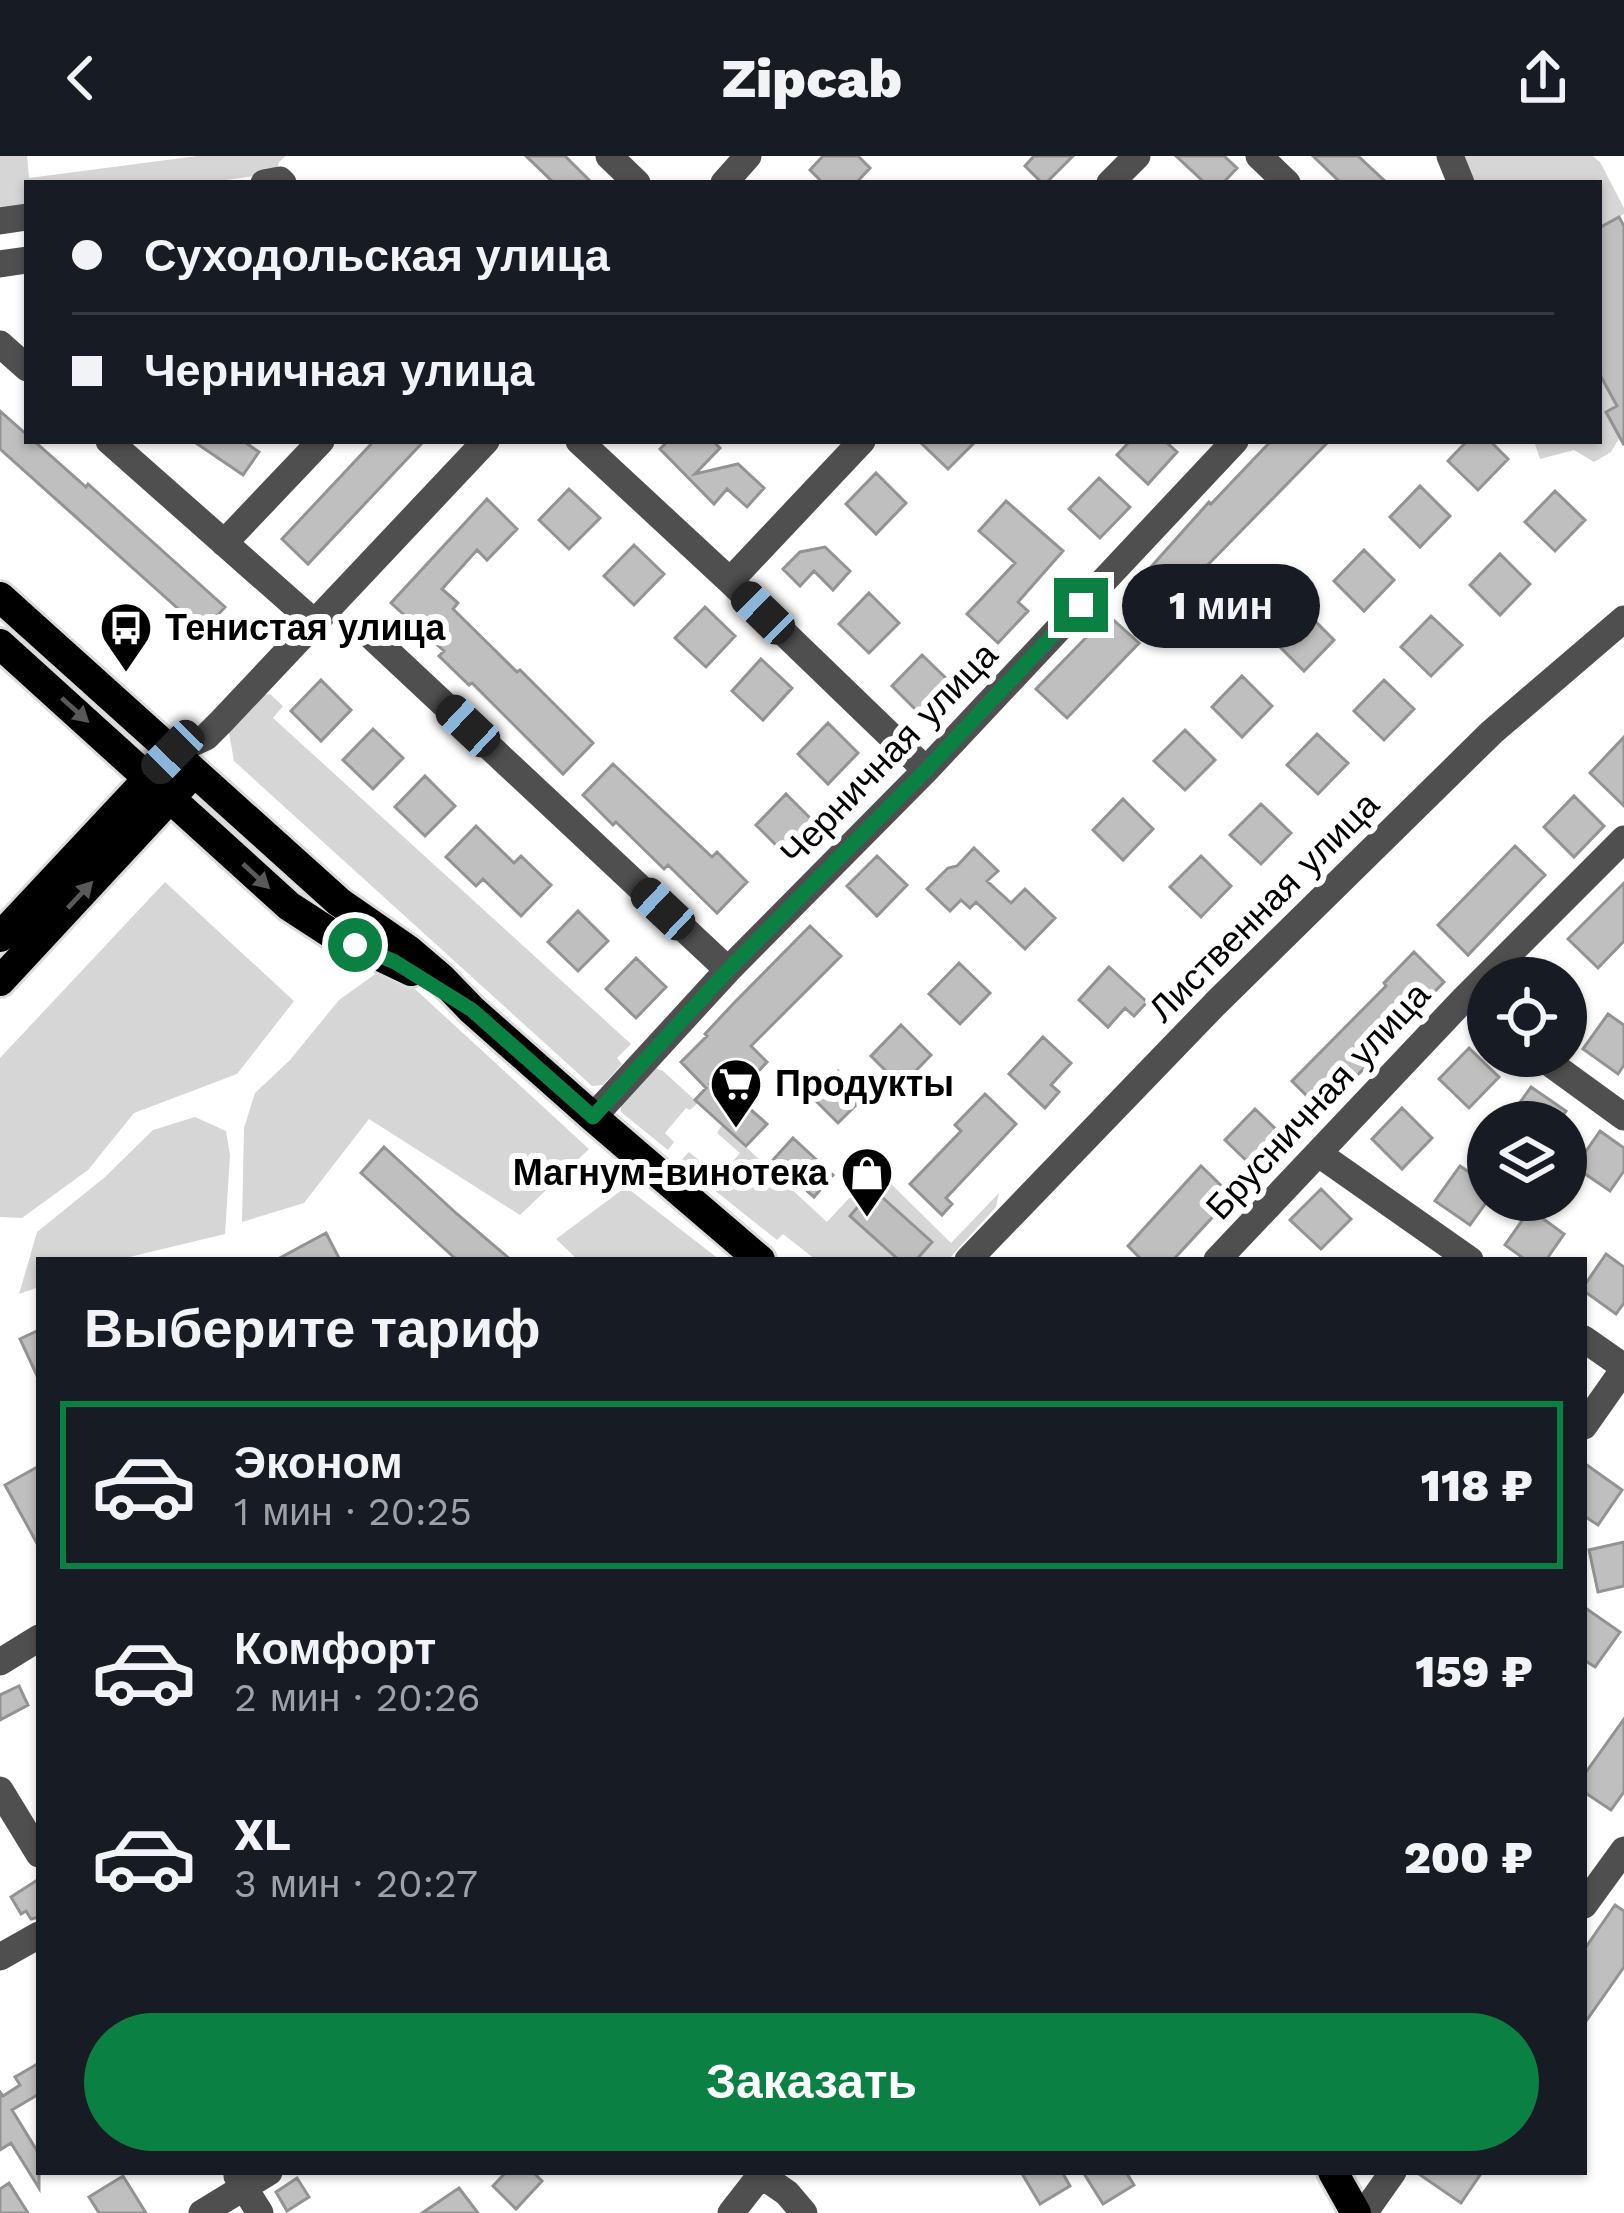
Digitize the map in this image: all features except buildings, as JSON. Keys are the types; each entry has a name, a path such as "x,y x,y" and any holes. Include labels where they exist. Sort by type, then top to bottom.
{"main road":[{"path":"0,597 340,902 406,950 756,1257"},
{"path":"0,644 308,920 395,962 472,1010"},
{"path":"0,937 184,762"},
{"path":"0,981 160,787"},
{"path":"1335,2175 1360,2213"}],"street":[{"path":"609,156 635,180"},
{"path":"727,180 748,156"},
{"path":"1114,180 1137,156"},
{"path":"1259,156 1284,180"},
{"path":"0,344 24,365"},
{"path":"112,444 315,623"},
{"path":"224,543 318,444"},
{"path":"184,762 483,444"},
{"path":"582,444 926,770"},
{"path":"730,581 859,444"},
{"name":"Черничная улица","path":"593,1117 1232,444"},
{"name":"Лиственная улица","path":"971,1257 1215,1004 1492,732 1624,620"},
{"path":"370,635 728,970"},
{"name":"Брусничная улица","path":"1219,1257 1624,839"},
{"path":"1463,1000 1467,1003"},
{"path":"1569,1077 1624,1117"},
{"path":"1319,1154 1466,1257"},
{"path":"1587,1342 1624,1368 1587,1422"},
{"path":"0,1662 36,1640"},
{"path":"0,1790 36,1849"},
{"path":"1587,1901 1624,1850"},
{"path":"0,1958 36,1937"},
{"path":"731,2213 760,2175"},
{"path":"764,2175 803,2213"},
{"path":"1360,2213 1391,2175"},
{"path":"202,2213 250,2177 260,2213"}],"shaded area":[{"path":"0,156 27,156 29,178 197,156 286,156 276,173 226,180 24,180 24,209 0,212"},
{"path":"1463,156 1593,156 1624,214 1602,226 1602,180 1474,180"},
{"path":"1602,378 1617,406 1606,413 1620,437 1611,452 1594,462 1574,450 1540,459 1535,444 1602,444"},
{"path":"270,694 283,706 273,718 631,1044 617,1058 622,1064 603,1085 592,1086 234,761 229,733 260,695"},
{"path":"165,882 294,1001 237,1074 134,1113 88,1170 22,1218 0,1217 0,1058"},
{"path":"381,970 403,978 589,1149 520,1215 369,1119 304,1203 242,1222 244,1128 255,1093 290,1060 339,1000"},
{"path":"651,1066 698,1103 686,1108 665,1133 674,1142 668,1150 621,1112 621,1103"},
{"path":"195,1117 226,1131 230,1155 225,1234 129,1257 36,1257 36,1288 19,1294 37,1232 153,1130"},
{"path":"722,1125 827,1222 876,1169 951,1243 999,1193 996,1207 951,1257 812,1257 783,1234 777,1240 679,1162 689,1152 719,1177 740,1153 717,1133"},
{"path":"626,1187 716,1257 575,1257 556,1239"}],"place":[{"name":"Тенистая улица","path":"126,674"},
{"name":"Продукты","path":"736,1130"},
{"name":"Магнум-винотека","path":"867,1219"}],"route":[{"path":"355,945 395,962 472,1010 593,1117 728,970 1081,605"}]}
